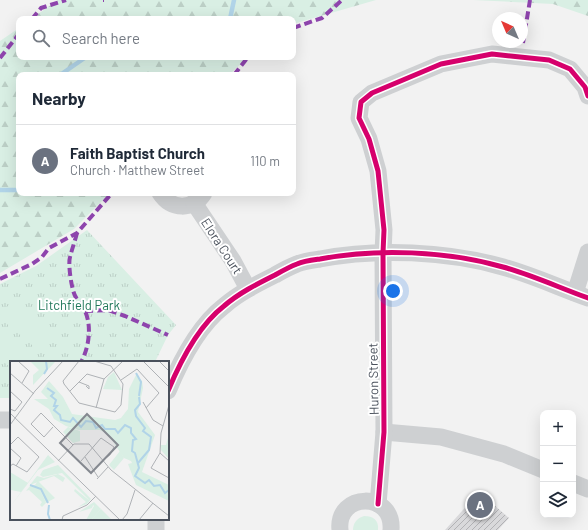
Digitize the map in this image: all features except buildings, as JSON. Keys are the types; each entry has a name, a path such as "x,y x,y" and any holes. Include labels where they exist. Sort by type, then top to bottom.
{"street":[{"name":"Huron Street","path":"378,504 384,432 382,253 384,230 378,171 369,140 359,118 361,102 372,93 441,64 492,54 549,60 570,69 585,87 588,96"},
{"name":"Elora Court","path":"163,196 172,204 179,206 187,206 199,198 248,289"},
{"path":"169,389 178,368 202,329 222,307 248,289 298,263 339,256 382,253 466,258 502,266 537,277 581,296 588,252"},
{"path":"384,432 441,437 504,454 540,469"},
{"path":"576,484 588,489"},
{"path":"340,530 341,517 346,510 353,504 361,501 370,501 385,509 390,516 392,525 391,530"}],"green space":[{"path":"58,0 376,0 296,23 296,16 35,16"},
{"path":"473,0 588,0 588,16 553,4"},
{"path":"16,30 16,60 245,60 232,72 16,72 16,196 107,196 74,229 0,273 0,41"},
{"name":"Litchfield Park","path":"87,230 176,325 168,335 155,361 10,361 10,398 0,398 0,284 36,266"},
{"path":"14,299 53,332 38,350 0,318 0,315"},
{"path":"0,328 33,356 29,361 10,361 10,367 0,359"},
{"path":"364,516 375,519 378,524 378,530 353,530 356,521"}],"waterway":[{"path":"231,16 234,0"},
{"path":"64,72 82,60"},
{"path":"0,190 16,190"}],"marked path":[{"path":"34,16 41,8 66,0"},
{"path":"296,27 322,18 342,0"},
{"path":"528,12 530,0"},
{"path":"0,58 16,38"},
{"path":"236,72 246,60"},
{"path":"0,279 32,264 42,257 49,248 77,233 109,196"},
{"path":"77,233 69,264 71,283 74,293 85,311 89,330 88,344 82,361"},
{"path":"85,311 108,310 168,335"}],"cycle path":[{"path":"378,504 384,432 384,230 378,171 369,139 359,118 361,102 372,93 441,64 492,54 549,60 570,69 585,87 588,96"},
{"path":"169,389 178,368 191,345 215,314 230,301 248,289 288,268 306,261 365,253 388,252 459,257 514,270 588,298"}],"place":[{"name":"Faith Baptist Church","path":"480,505"}]}
